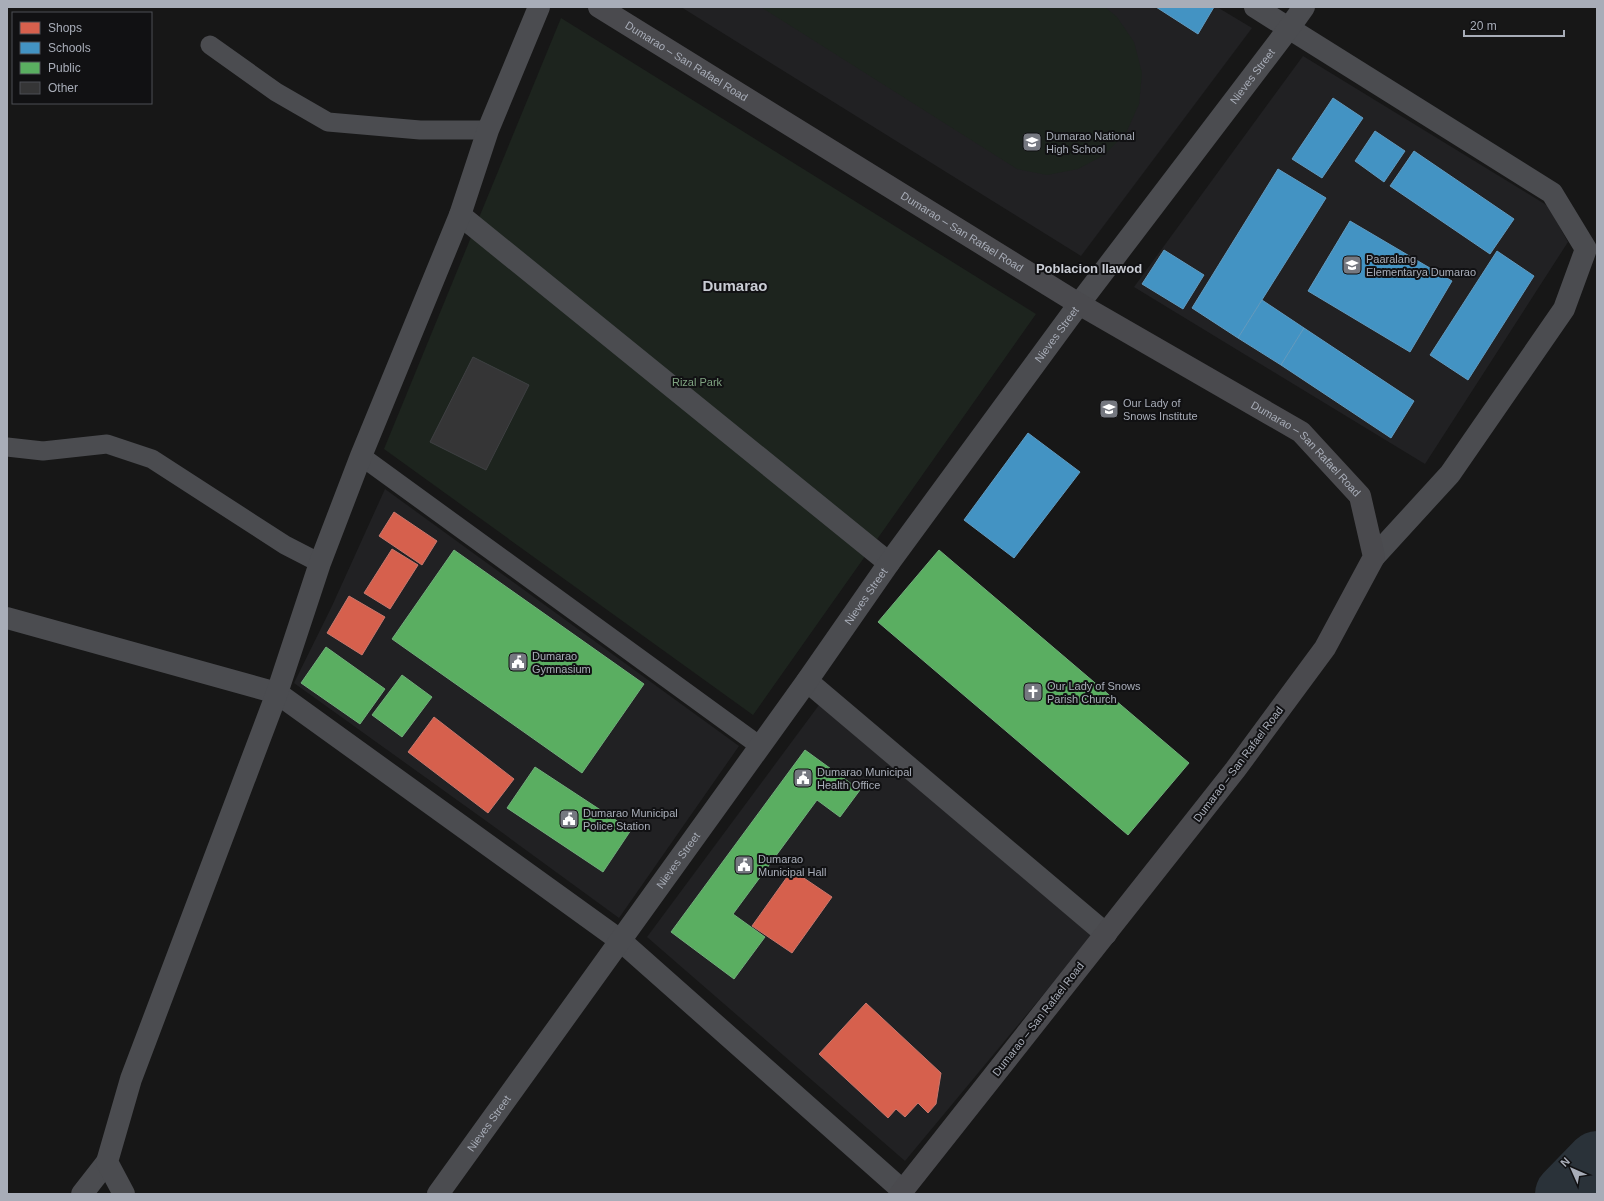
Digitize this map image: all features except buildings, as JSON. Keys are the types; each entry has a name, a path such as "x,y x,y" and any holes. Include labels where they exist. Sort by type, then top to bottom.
{"main road":[{"name":"Dumarao – San Rafael Road","path":"599,7 1079,304 1301,432 1360,496 1374,557 1325,648 1235,770 901,1192"}],"street":[{"path":"82,1194 107,1162 131,1079 278,693 320,563 361,456 460,215 488,130 539,7"},
{"path":"1256,7 1552,193 1586,249 1564,308 1450,474 1374,557"},
{"name":"Nieves Street","path":"438,1194 807,681 889,562 1079,304 1304,7"},
{"path":"460,215 889,562"},
{"path":"7,618 278,693 621,941 901,1192"},
{"path":"807,681 1106,934"},
{"path":"107,1162 124,1194"}],"lane":[{"path":"210,45 276,92 328,122 420,130 488,130"},
{"path":"7,447 43,451 107,444 152,459 285,545 320,563"},
{"path":"361,456 760,746"}],"shaded area":[{"name":"Dumarao National High School","path":"681,7 1217,7 1252,28 1081,256"},
{"name":"Paaralang Elementarya Dumarao","path":"1303,56 1548,206 1568,242 1425,464 1134,287"},
{"path":"385,489 739,746 619,918 294,683 332,606"},
{"path":"819,705 1092,936 905,1161 647,937"}],"green space":[{"path":"761,7 1105,7 1117,17 1134,42 1142,73 1139,104 1126,133 1104,155 1078,169 1047,175 1017,169"},
{"name":"Rizal Park","path":"561,18 1036,314 753,715 384,449"}],"waterway":[{"path":"1565,1194 1597,1161"}],"place":[{"name":"Dumarao National High School","path":"1032,142"},
{"name":"Paaralang Elementarya Dumarao","path":"1352,265"},
{"name":"Our Lady of Snows Institute","path":"1109,409"},
{"name":"Dumarao Gymnasium","path":"518,662"},
{"name":"Our Lady of Snows Parish Church","path":"1033,692"},
{"name":"Dumarao Municipal Health Office","path":"803,778"},
{"name":"Dumarao Municipal Police Station","path":"569,819"},
{"name":"Dumarao Municipal Hall","path":"744,865"}],"district":[{"name":"Poblacion Ilawod","path":"1089,268"},
{"name":"Dumarao","path":"735,285"}]}
